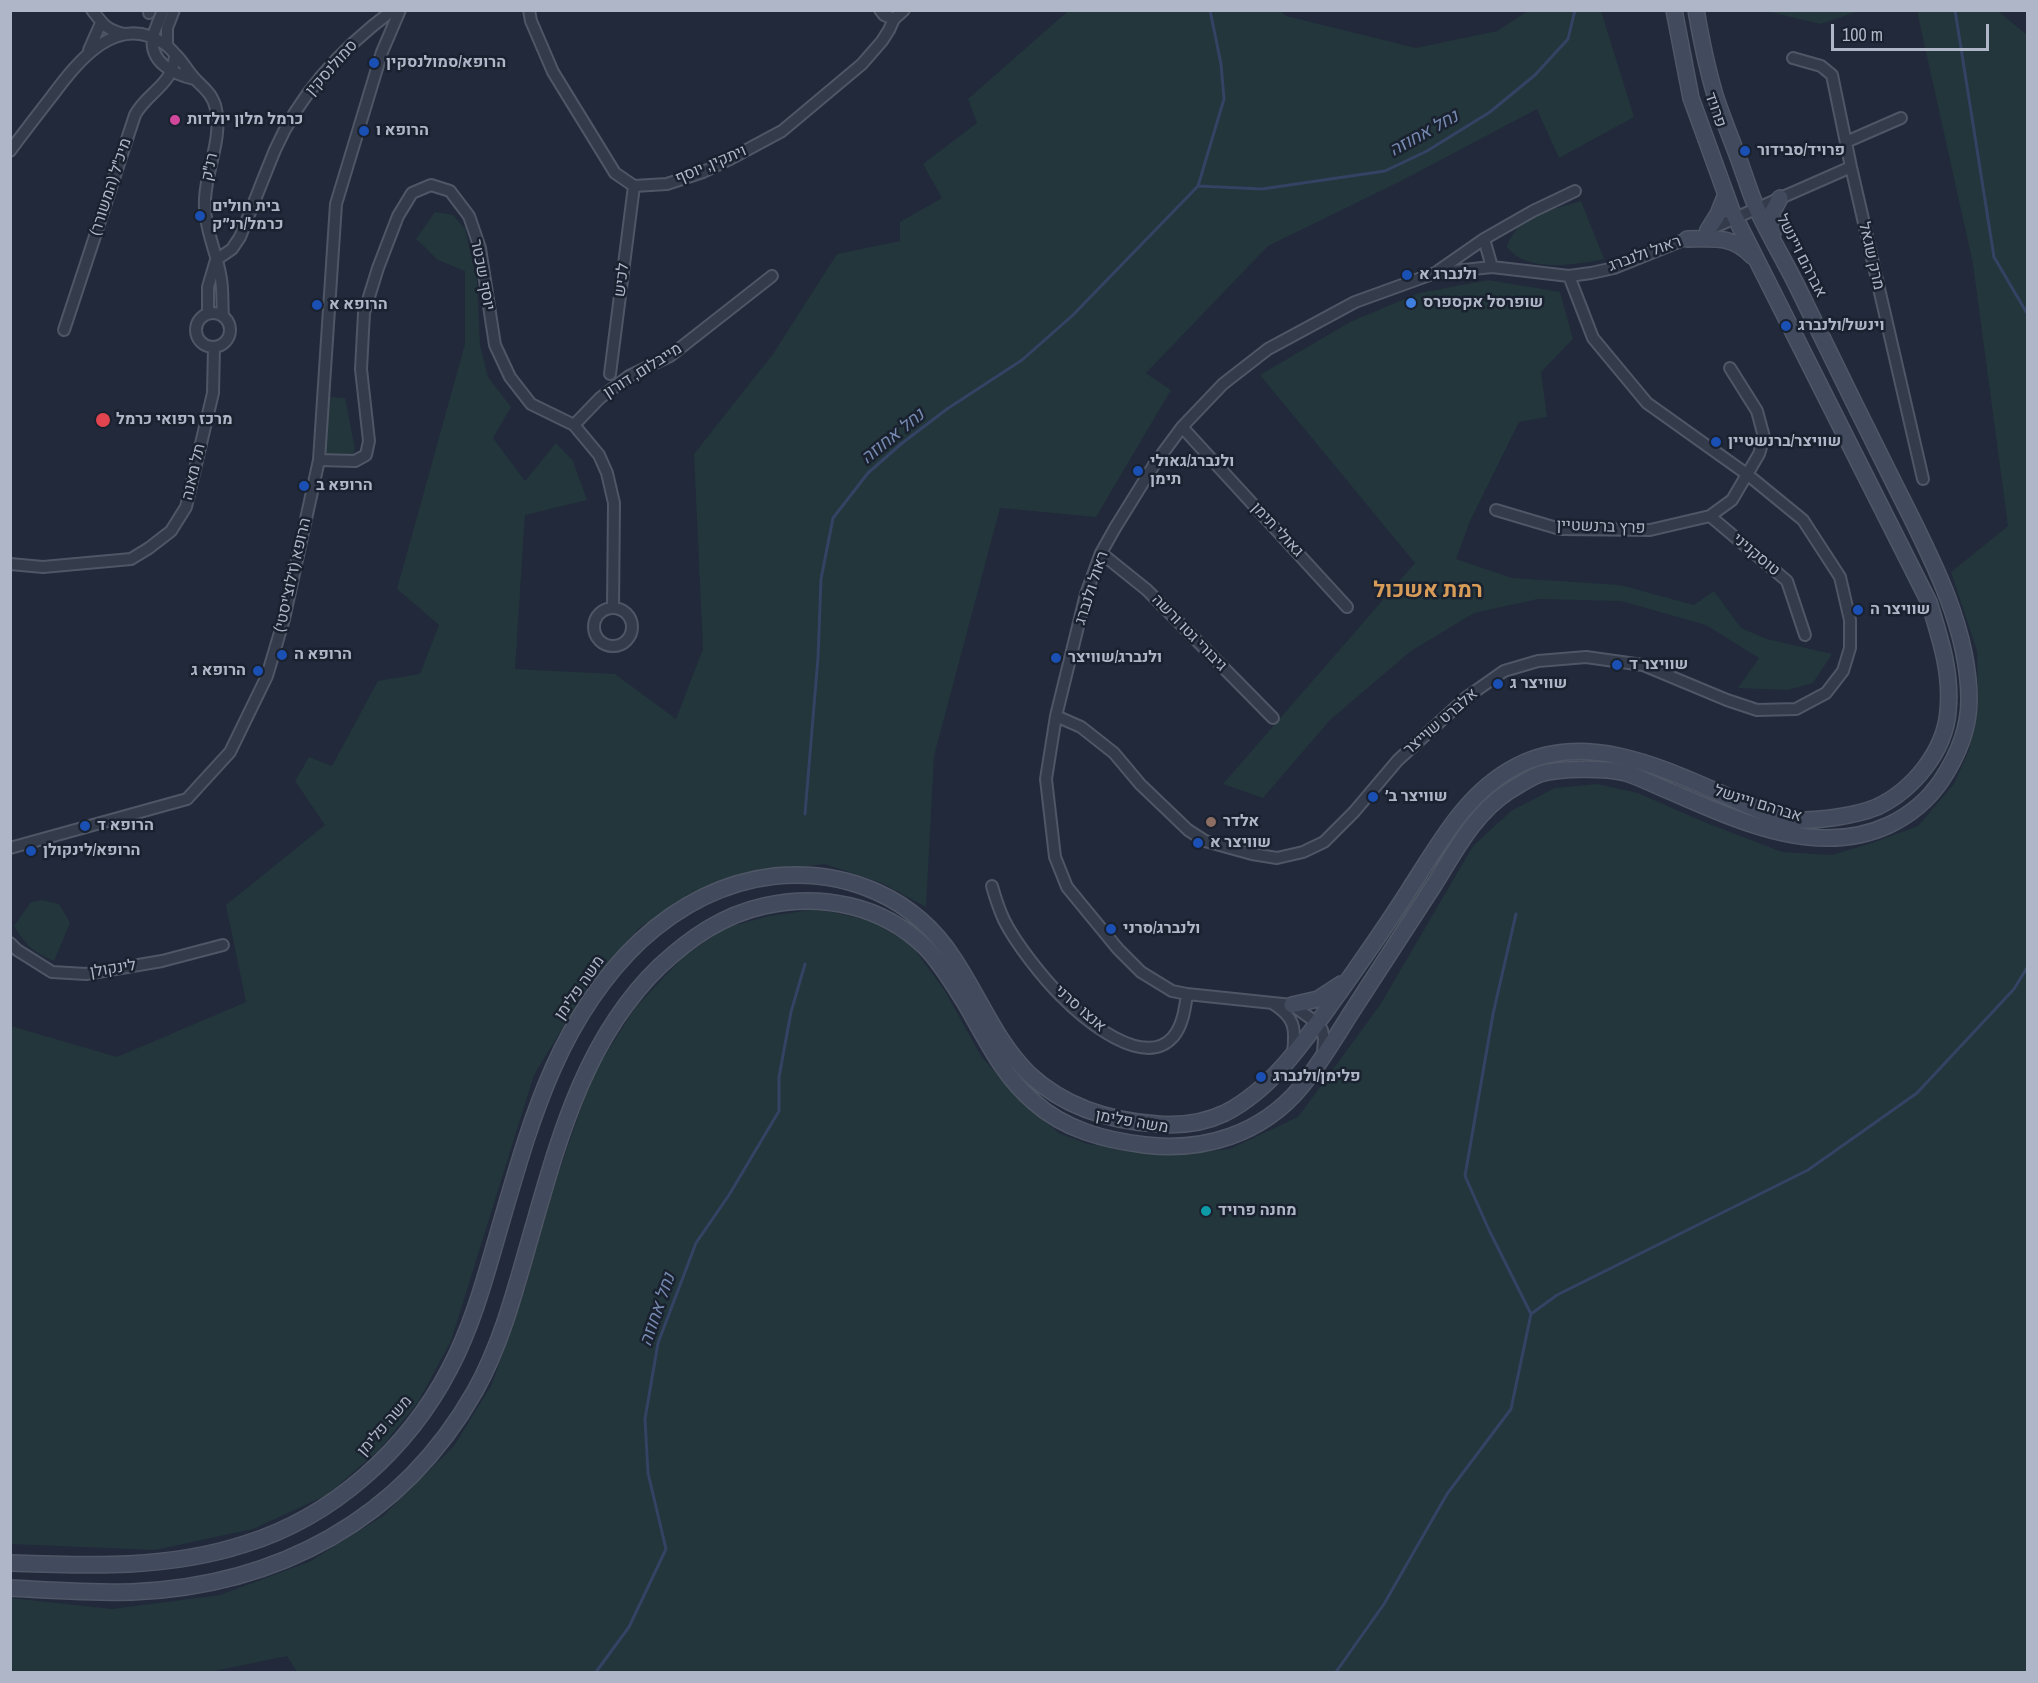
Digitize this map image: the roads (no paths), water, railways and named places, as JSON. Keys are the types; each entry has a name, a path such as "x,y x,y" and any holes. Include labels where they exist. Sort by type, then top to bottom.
{"main road":[{"name":"פרויד","path":"1674,10 1692,98 1735,218"},
{"name":"פרויד","path":"1696,10 1714,93 1757,208"},
{"path":"1708,230 1719,214 1726,194"},
{"path":"1773,239 1772,213 1780,198"},
{"name":"אברהם ויינשל","path":"1322,1057 1476,819 1500,797 1539,774 1581,769 1623,772 1710,809 1755,825 1796,836 1828,840 1866,834 1913,812 1940,784 1961,744 1970,710 1968,678 1956,618 1917,529 1757,208"},
{"name":"אברהם ויינשל","path":"1317,1023 1401,904 1458,814 1488,786 1517,765 1550,754 1579,750 1610,754 1673,772 1770,814 1795,820 1833,818 1876,807 1914,781 1936,751 1948,718 1949,688 1946,658 1929,602 1735,218"},
{"path":"1687,239 1728,240 1745,249 1756,260"},
{"name":"משה פלימן","path":"10,1563 117,1566 169,1561 214,1552 246,1544 288,1527 332,1502 365,1477 414,1424 436,1393 455,1358 479,1298 524,1144 540,1099 557,1058 579,1016 606,978 660,923 681,909 722,888 766,877 818,876 855,882 890,898 934,932 958,964 994,1030 1035,1080 1077,1106 1115,1119 1174,1124 1204,1121 1221,1115 1242,1103 1264,1085 1293,1054 1317,1023"},
{"name":"משה פלימן","path":"10,1588 128,1592 171,1588 229,1578 308,1552 354,1524 389,1497 441,1442 484,1373 505,1324 562,1132 586,1072 608,1032 632,997 666,961 703,932 740,912 779,903 827,902 859,907 890,921 929,951 962,999 990,1050 1019,1088 1035,1103 1064,1123 1099,1137 1172,1147 1195,1146 1234,1137 1262,1122 1284,1105 1301,1087 1322,1057"},
{"path":"1292,1005 1318,999 1348,979"}],"street":[{"path":"92,10 101,23 115,32 148,37"},
{"path":"163,10 148,37 155,56 171,70 195,79"},
{"path":"166,45 167,28 174,10"},
{"name":"סמולנסקין","path":"216,260 232,249 240,237 275,150 301,104 321,76 344,51 393,10"},
{"name":"הרופא (ז'לוצ'יסטי)","path":"10,848 187,799 230,752 267,676 284,619 319,460 336,204 385,43 400,10"},
{"path":"529,10 531,21 553,72 615,173 634,186"},
{"path":"880,10 884,15 894,19"},
{"name":"ויתקין, יוסף","path":"634,186 667,184 703,172 782,130 862,64 882,41 894,19 904,10"},
{"path":"10,151 87,52 101,23"},
{"path":"374,25 385,34 385,43"},
{"path":"87,52 102,42 125,34"},
{"name":"רנ\"ק","path":"148,37 166,45 183,61 195,79 211,95 216,107 218,122 206,187 205,209 221,278 223,316"},
{"name":"מיכ\"ל (המשורר)","path":"64,330 135,115 140,105 161,88 171,70 175,54"},
{"name":"מרק שגאל","path":"1793,58 1821,66 1832,75 1923,479"},
{"path":"1846,142 1901,118"},
{"name":"ראול ולנברג","path":"1292,1005 1172,991 1141,972 1103,932 1067,887 1055,857 1046,779 1056,716 1086,594 1101,553 1154,465 1182,427 1223,384 1268,349 1355,302 1435,273 1492,267 1569,276 1614,268 1687,239 1851,167"},
{"name":"יוסף שכטר","path":"319,460 355,461 366,455 369,441 361,369 364,314 378,267 398,216 412,193 430,184 450,191 468,216 480,248 495,345 510,377 531,404 574,425 599,455 613,492 613,608"},
{"name":"לכיש","path":"610,374 634,186"},
{"name":"ראול ולנברג","path":"1435,273 1484,238 1575,191"},
{"path":"1484,238 1492,267"},
{"name":"רנ\"ק","path":"208,314 208,287 216,260"},
{"name":"מייבלום, דורון","path":"574,425 600,398 629,376 670,356 772,276"},
{"name":"אלברט שוייצר","path":"1056,716 1081,727 1114,753 1140,784 1188,830 1205,841 1252,854 1277,858 1303,852 1324,842 1354,812 1398,760 1467,697 1504,672 1538,660 1586,657 1643,665 1756,710 1796,709 1826,693 1843,671 1850,648 1850,620 1840,577 1803,520 1748,475 1647,403 1593,338 1569,276"},
{"path":"213,313 223,316 229,324 230,335 224,343 214,347 205,345 196,334 200,320 213,313"},
{"name":"תל מאנה","path":"10,564 44,567 130,559 171,531 186,507 213,393 214,347"},
{"name":"פרץ ברנשטיין","path":"1496,510 1560,529 1650,530 1710,516 1732,500 1759,454 1764,437 1757,411 1730,368"},
{"name":"גאולי תימן","path":"1182,427 1347,607"},
{"name":"טוסקניני","path":"1710,516 1787,581 1805,634"},
{"name":"גיבורי גטו ורשה","path":"1101,553 1147,590 1273,718"},
{"name":"אנצו סרני","path":"992,886 1005,921 1025,952 1062,997 1092,1023 1112,1036 1144,1048 1163,1044 1171,1039 1181,1023 1187,994"},
{"name":"לינקולן","path":"10,943 52,972 86,974 162,961 222,945"},
{"path":"1272,1003 1289,1016 1295,1036 1293,1054"},
{"path":"1292,1005 1317,1023 1322,1030 1324,1039 1322,1057"}],"waterway":[{"name":"נחל אחוזה","path":"805,814 818,658 821,579 833,518 868,473 901,444 947,409 1022,360 1073,315 1198,186 1224,99 1221,64 1210,10"},
{"name":"נחל אחוזה","path":"1198,186 1262,189 1385,171 1427,151 1490,112 1535,75 1568,39 1575,10"},
{"path":"1955,10 1994,257 2028,315"},
{"path":"1516,914 1493,1014 1465,1176 1531,1314"},
{"name":"נחל אחוזה","path":"596,1672 629,1627 666,1549 648,1473 645,1419 658,1343 696,1243 729,1195 779,1111 779,1077 791,1012 805,964"},
{"path":"1336,1672 1384,1604 1447,1494 1511,1409 1531,1314 1557,1295 1808,1170 1917,1093 2014,989 2028,966"}],"place":[{"name":"הרופא/סמולנסקין","path":"374,63"},
{"name":"כרמל מלון יולדות","path":"175,120"},
{"name":"הרופא ו","path":"364,131"},
{"name":"פרויד/סבידור","path":"1745,151"},
{"name":"בית חולים כרמל/רנ״ק","path":"200,216"},
{"name":"ולנברג א","path":"1407,275"},
{"name":"שופרסל אקספרס","path":"1411,303"},
{"name":"הרופא א","path":"317,305"},
{"name":"וינשל/ולנברג","path":"1786,326"},
{"name":"מרכז רפואי כרמל","path":"103,420"},
{"name":"שוויצר/ברנשטיין","path":"1716,442"},
{"name":"ולנברג/גאולי תימן","path":"1138,471"},
{"name":"הרופא ב","path":"304,486"},
{"name":"שוויצר ה","path":"1858,610"},
{"name":"הרופא ה","path":"282,655"},
{"name":"ולנברג/שוויצר","path":"1056,658"},
{"name":"שוויצר ד","path":"1617,665"},
{"name":"הרופא ג","path":"258,671"},
{"name":"שוויצר ג","path":"1498,684"},
{"name":"שוויצר ב׳","path":"1373,797"},
{"name":"אלדר","path":"1211,822"},
{"name":"הרופא ד","path":"85,826"},
{"name":"שוויצר א","path":"1198,843"},
{"name":"הרופא/לינקולן","path":"31,851"},
{"name":"ולנברג/סרני","path":"1111,929"},
{"name":"פלימן/ולנברג","path":"1261,1077"},
{"name":"מחנה פרויד","path":"1206,1211"}],"district":[{"name":"רמת אשכול","path":"1428,591"}]}
